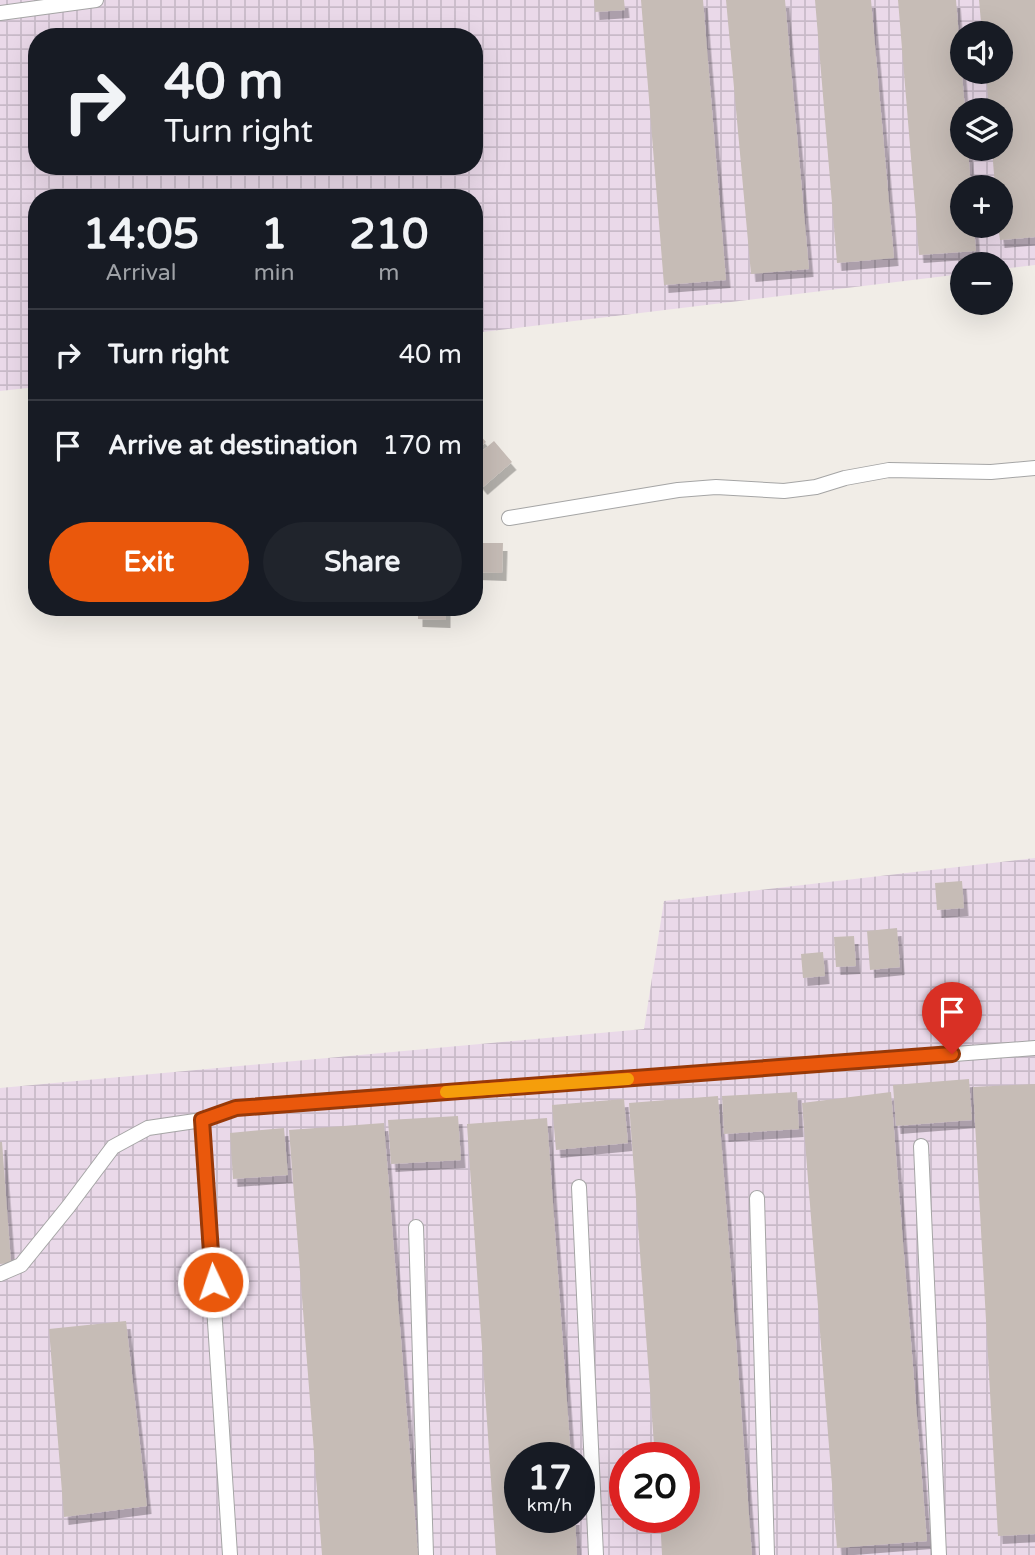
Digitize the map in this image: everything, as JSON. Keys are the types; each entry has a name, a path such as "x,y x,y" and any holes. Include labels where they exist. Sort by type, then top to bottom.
{"lane":[{"path":"0,13 96,0"},
{"path":"509,518 703,488 784,491 816,487 845,478 889,470 990,472 1035,468"},
{"path":"0,1274 22,1265 113,1147 148,1128 202,1120 236,1108 1035,1048"},
{"path":"202,1120 230,1555"},
{"path":"921,1146 939,1555"},
{"path":"579,1187 596,1555"},
{"path":"757,1198 767,1555"},
{"path":"416,1227 426,1555"}],"shaded area":[{"path":"0,0 1035,0 1035,265 1013,268 1013,252 950,252 950,275 483,332 483,189 28,189 28,388 0,391"},
{"path":"1035,858 1035,1555 0,1555 0,1088 644,1029 664,901"}],"building":[{"path":"594,0 624,0 625,10 595,12"},
{"path":"641,0 703,0 726,280 664,285"},
{"path":"726,0 785,0 809,269 751,274"},
{"path":"815,0 871,0 894,258 837,263"},
{"path":"898,0 956,0 958,21 950,21 950,84 963,84 964,98 950,98 950,161 969,161 970,175 950,175 950,238 975,238 976,251 919,255"},
{"path":"979,0 1035,0 1035,237 1000,240 1013,238 1013,175 994,175 993,161 1013,161 1013,98 988,98 987,84 1013,84 1013,21 981,21"},
{"path":"494,441 512,462 483,487 483,450"},
{"path":"483,543 503,543 502,573 483,572"},
{"path":"418,616 446,616 446,620 418,619"},
{"path":"962,881 964,908 937,910 935,883"},
{"path":"897,928 900,967 870,970 867,931"},
{"path":"854,936 856,966 836,967 834,937"},
{"path":"823,952 825,976 803,978 801,954"},
{"path":"969,1079 972,1120 896,1126 893,1085"},
{"path":"1035,1084 1035,1534 998,1536 973,1087"},
{"path":"797,1092 799,1129 724,1134 722,1096"},
{"path":"891,1092 927,1541 837,1548 802,1103"},
{"path":"718,1096 752,1555 662,1555 661,1533 700,1533 700,1442 654,1442 629,1103"},
{"path":"624,1099 628,1143 556,1150 552,1105"},
{"path":"458,1116 461,1160 391,1164 388,1120"},
{"path":"547,1118 570,1442 504,1442 504,1533 576,1533 577,1555 496,1555 467,1124"},
{"path":"384,1123 418,1555 322,1555 289,1130"},
{"path":"284,1128 288,1175 233,1179 230,1133"},
{"path":"0,1142 11,1263 0,1264"},
{"path":"126,1321 147,1506 64,1517 49,1329"}],"slow traffic":[{"path":"446,1092 628,1079"}],"route":[{"path":"213,1282 202,1120 236,1108 952,1054"}]}
